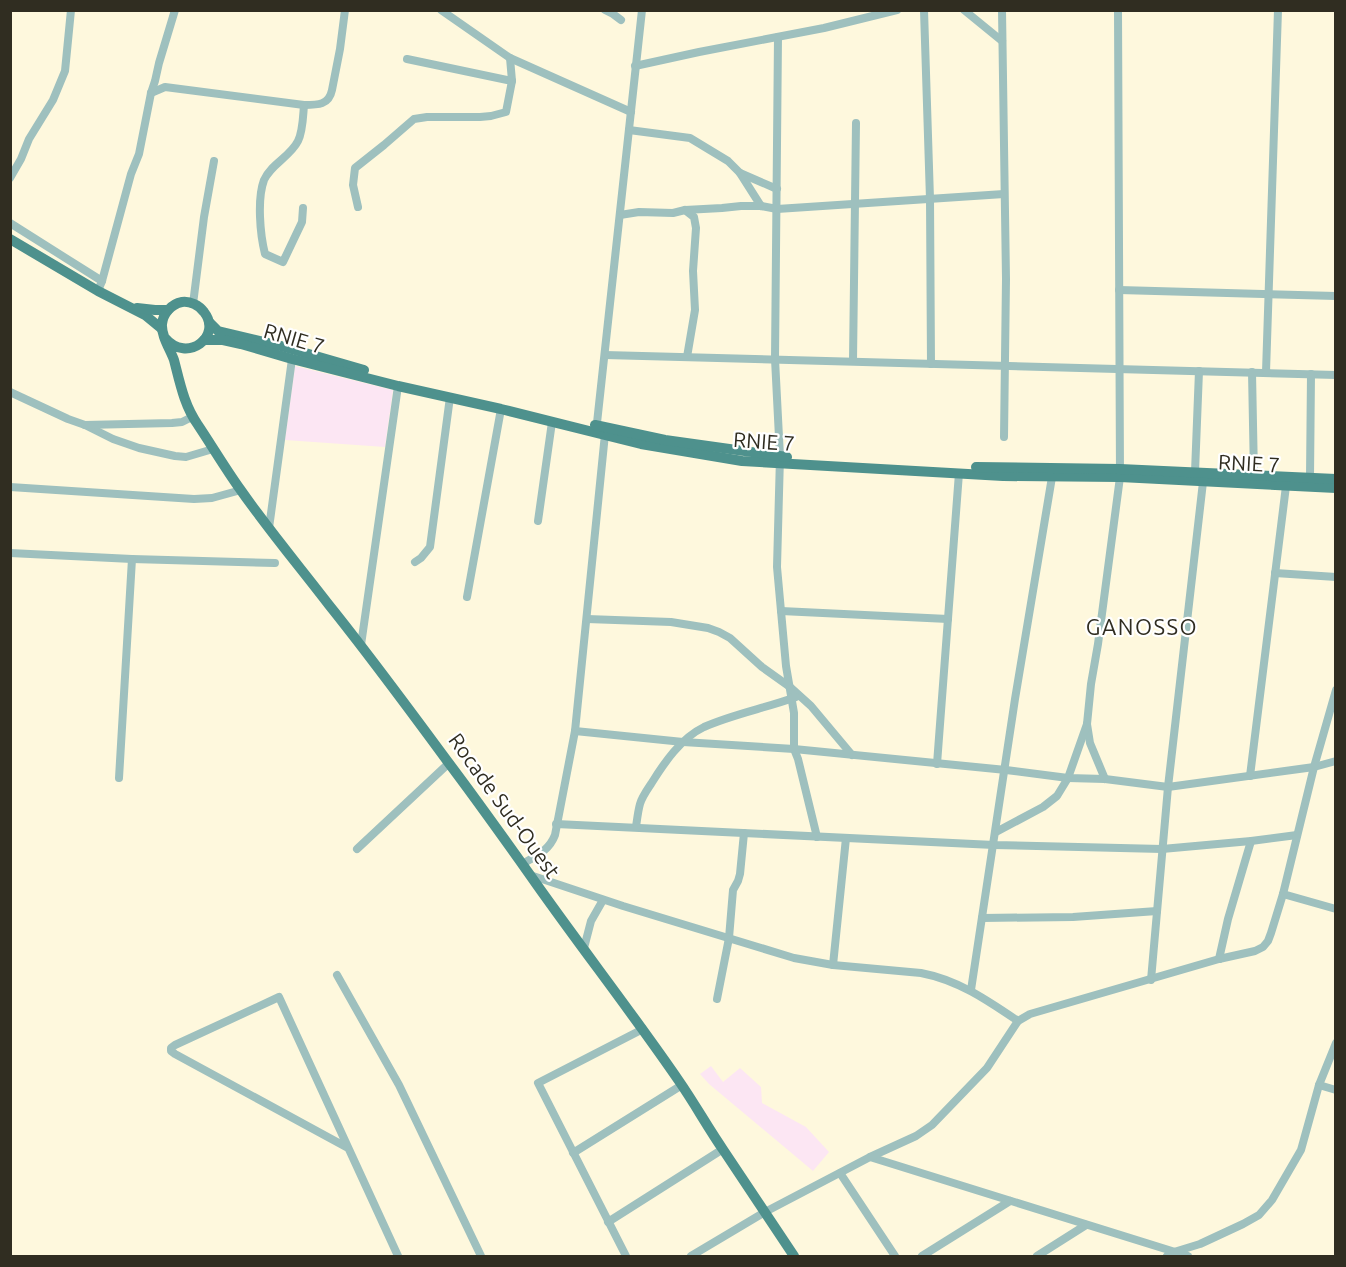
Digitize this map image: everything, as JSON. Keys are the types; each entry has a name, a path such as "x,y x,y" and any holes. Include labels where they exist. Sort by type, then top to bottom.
{"main road":[{"path":"10,239 100,286 125,305 145,315 164,334 170,344 176,347 190,349 198,346 204,340 209,322"},
{"path":"164,334 164,316 168,310 181,303 193,304"},
{"name":"RNIE 7","path":"193,304 202,309 209,322 218,331 599,430 641,444 693,454 742,461 780,460 1120,473 1203,482 1335,488"},
{"path":"125,305 143,309 168,310"},
{"name":"Rocade Sud-Ouest","path":"164,334 187,407 241,490 361,645 643,1029 794,1257"},
{"name":"RNIE 7","path":"204,340 224,340 398,386 552,422 599,430"},
{"path":"179,381 182,364 190,349"},
{"name":"RNIE 7","path":"780,460 959,473 1052,477 1195,472 1335,479"}],"street":[{"path":"10,178 65,71 71,10"},
{"path":"10,223 100,286 131,174 139,154 151,93 175,10"},
{"path":"151,93 165,87 304,105 325,103 330,97 345,10"},
{"path":"441,10 510,58 631,112"},
{"path":"605,10 621,20"},
{"path":"522,864 546,849 552,842 575,731 587,618 605,355 642,10"},
{"path":"635,66 897,10"},
{"path":"924,10 930,199 931,364"},
{"path":"964,10 1002,41"},
{"path":"1002,10 1006,279 1004,437"},
{"path":"996,832 1057,796 1068,778 1087,724 1120,473 1118,10"},
{"path":"1266,372 1278,10"},
{"path":"778,37 775,359 780,460 777,567 780,611 790,687 796,698 811,706 852,755"},
{"path":"358,207 353,185 355,168 414,119 480,117 506,112 512,81 510,58"},
{"path":"407,59 512,81"},
{"path":"303,208 302,222 284,262 266,255 262,246 260,218 262,186 268,172 299,140 304,105"},
{"path":"853,361 856,123"},
{"path":"629,130 690,138 728,161 740,173 761,206"},
{"path":"193,304 214,161"},
{"path":"740,173 777,189"},
{"path":"620,215 761,206 777,209 1004,194"},
{"path":"685,210 694,217 696,228 693,271 695,310 687,357"},
{"path":"1119,290 1335,296"},
{"path":"605,355 1335,375"},
{"path":"269,528 292,359"},
{"path":"1195,472 1199,371"},
{"path":"1252,372 1254,476"},
{"path":"1310,477 1311,374"},
{"path":"361,645 398,386"},
{"path":"10,392 132,446 186,457 213,448"},
{"path":"415,562 430,547 450,397"},
{"path":"467,597 501,409"},
{"path":"85,425 172,423 182,422 192,417"},
{"path":"538,521 552,422"},
{"path":"937,764 959,473"},
{"path":"971,990 1052,477"},
{"path":"1151,980 1168,787 1203,482"},
{"path":"1250,776 1286,486"},
{"path":"10,487 194,498 212,498 241,490"},
{"path":"10,553 275,563"},
{"path":"119,778 132,559"},
{"path":"1275,573 1335,577"},
{"path":"780,611 948,619"},
{"path":"587,618 671,622 714,630 730,638 762,667 790,687"},
{"path":"691,1257 765,1212 870,1157 916,1136 932,1125 987,1068 1018,1021 1030,1014 1219,959 1255,951 1263,946 1268,941 1283,894 1335,690"},
{"path":"636,827 644,795 664,764 683,742 702,728 796,698"},
{"path":"796,698 794,749 817,837"},
{"path":"1087,724 1090,743 1105,780"},
{"path":"575,731 683,742 794,749 1168,787 1314,767 1335,761"},
{"path":"357,849 449,763"},
{"path":"556,824 994,845 1162,849 1297,835"},
{"path":"717,999 729,938 733,894 740,874 744,833"},
{"path":"832,965 846,838"},
{"path":"1219,959 1251,841"},
{"path":"530,875 603,900 794,958 832,965 942,977 971,990 1018,1021"},
{"path":"1283,894 1335,909"},
{"path":"584,948 591,921 603,900"},
{"path":"982,918 1073,917 1157,911"},
{"path":"337,975 399,1085 481,1257"},
{"path":"348,1148 175,1054 171,1048 200,1032 279,998 348,1148 398,1257"},
{"path":"626,1257 538,1083 643,1029"},
{"path":"1170,1254 1200,1244 1243,1224 1259,1215 1272,1200 1301,1150 1319,1085 1335,1043"},
{"path":"573,1153 682,1085"},
{"path":"1319,1085 1335,1090"},
{"path":"609,1222 723,1149"},
{"path":"870,1157 1170,1254 1188,1257"},
{"path":"840,1173 895,1257"},
{"path":"922,1257 1010,1201"},
{"path":"1038,1257 1086,1225"}],"shaded area":[{"path":"295,366 393,390 385,447 285,440"},
{"path":"711,1066 723,1082 740,1068 761,1087 762,1103 806,1127 829,1152 813,1171 709,1084 700,1074"}],"district":[{"name":"GANOSSO","path":"1142,627"}]}
